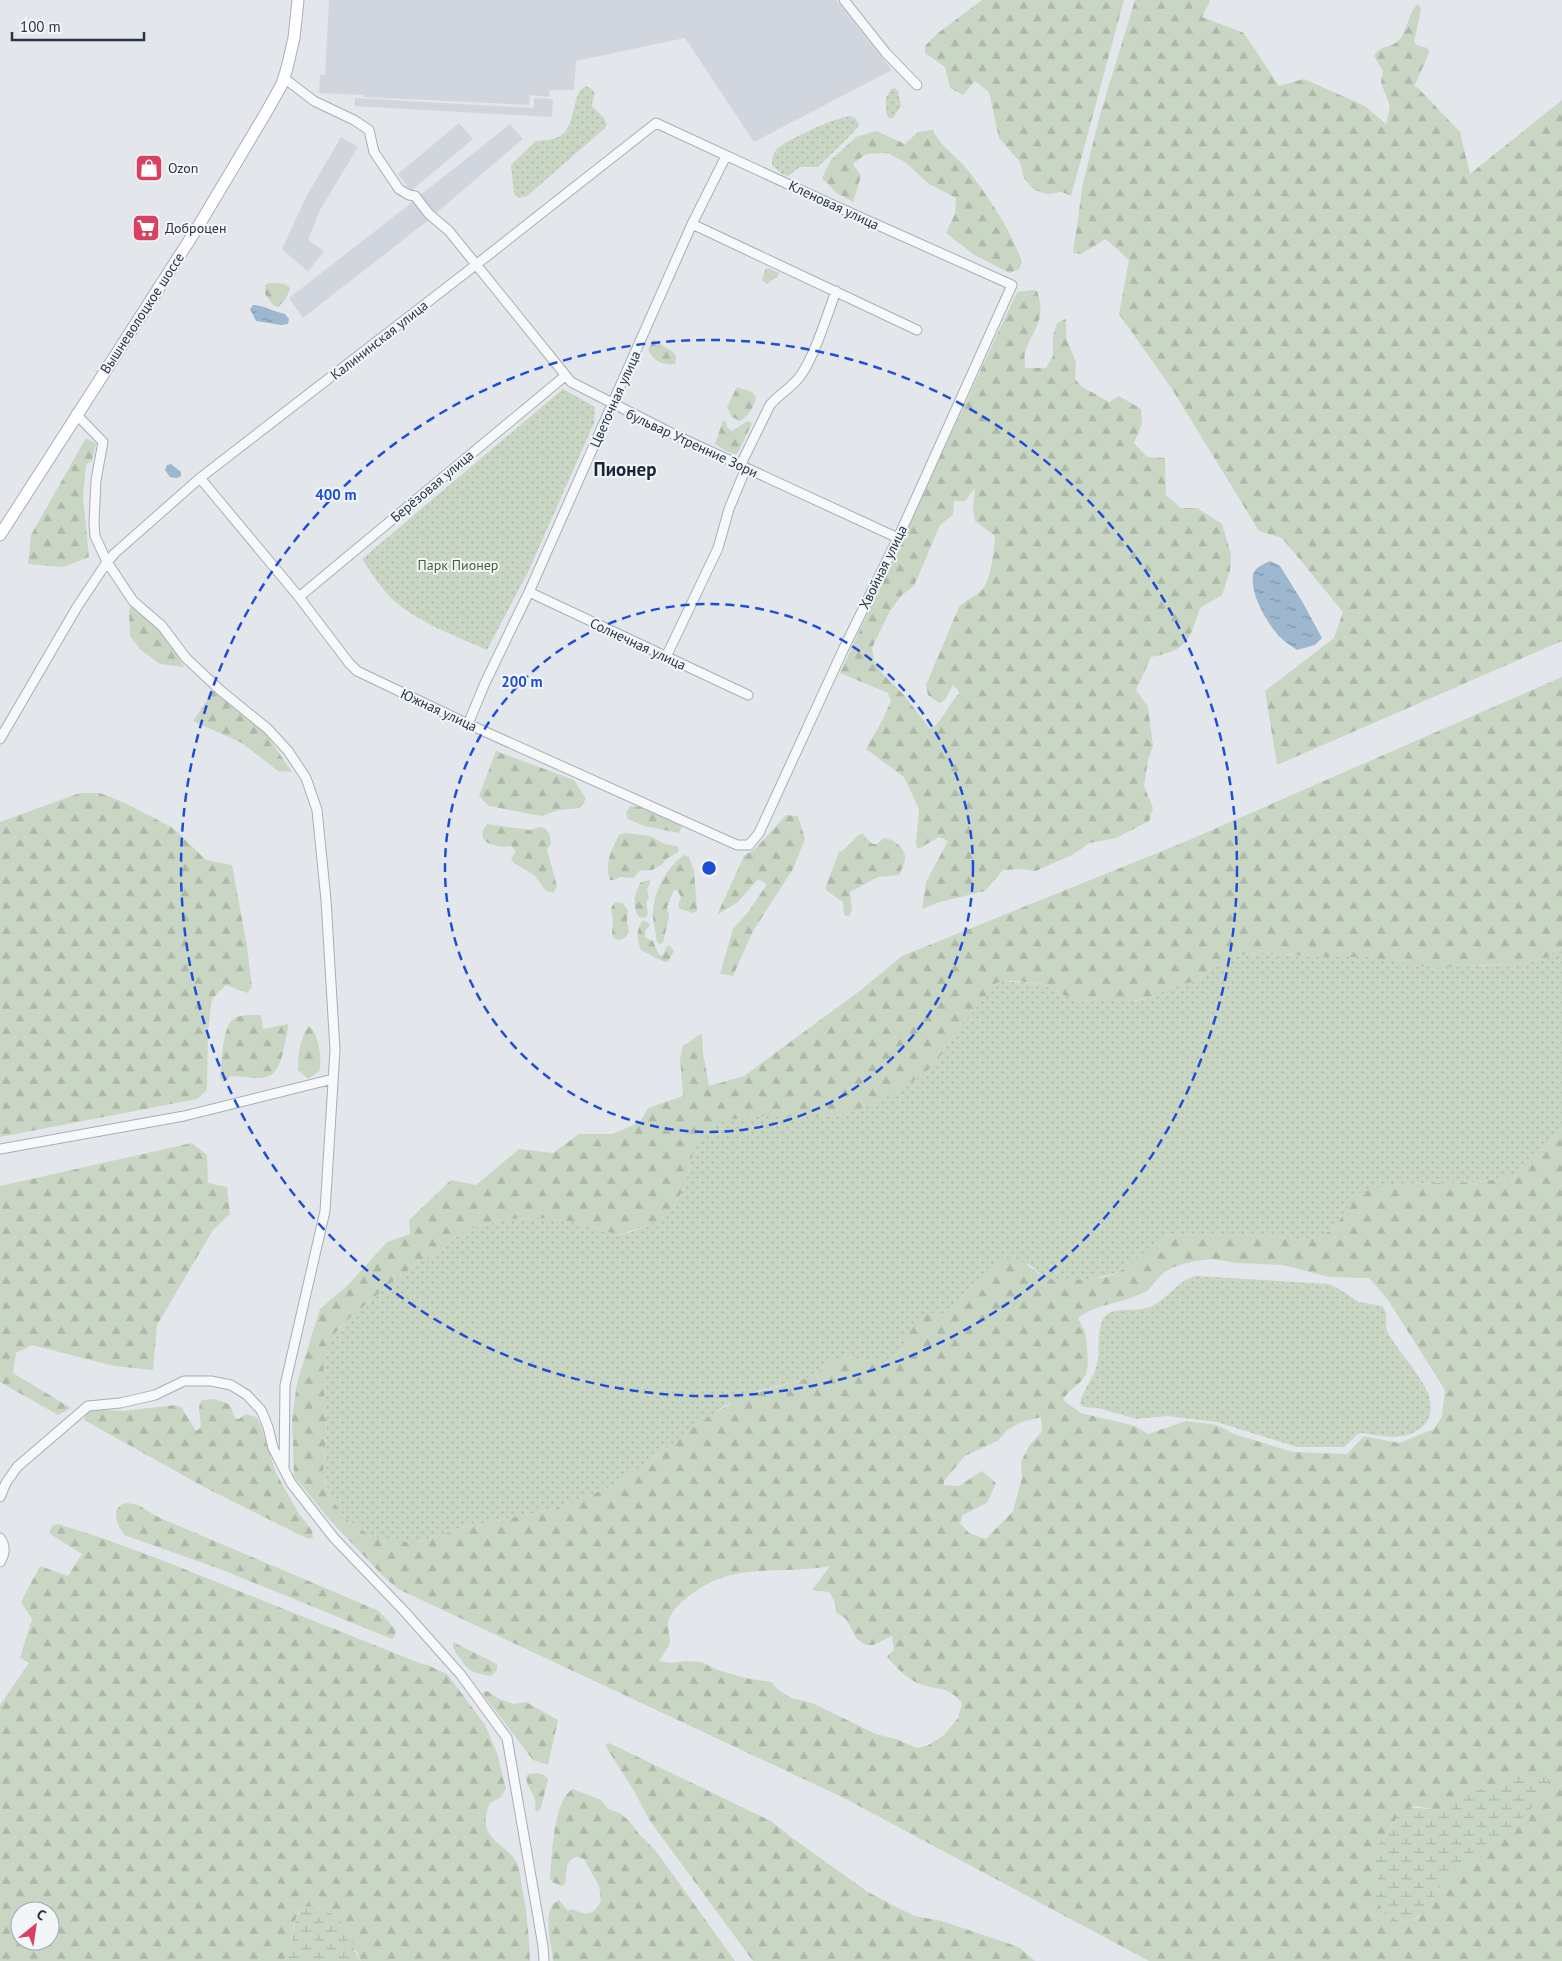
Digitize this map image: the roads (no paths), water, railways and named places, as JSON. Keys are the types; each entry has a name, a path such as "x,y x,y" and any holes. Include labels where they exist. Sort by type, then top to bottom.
{"main road":[{"name":"Вышневолоцкое шоссе","path":"0,535 196,230 268,112 284,78 294,38 298,0"}],"street":[{"path":"844,0 886,53 917,86"},
{"name":"бульвар Утренние Зори","path":"284,78 314,101 354,120 369,130 374,152 399,189 408,195 415,196 429,214 449,231 571,382 743,467 898,538"},
{"name":"Калининская улица","path":"0,739 77,607 106,562 200,478 656,123"},
{"name":"Кленовая улица","path":"656,123 1012,285"},
{"name":"Цветочная улица","path":"468,724 484,684 529,592 692,224 726,156"},
{"path":"692,224 917,330"},
{"name":"Хвойная улица","path":"750,845 759,833 843,650 898,538 1012,285"},
{"path":"666,657 718,548 743,467 770,405 776,397 800,377 807,365 836,291"},
{"name":"Берёзовая улица","path":"299,596 565,376"},
{"path":"76,414 103,442 96,480 94,523 95,536 106,562 133,601 162,626 186,658 220,690 268,729 288,751 306,778 317,810 326,900 335,1050 325,1210 285,1385 284,1469"},
{"name":"Южная улица","path":"200,478 299,596 349,664 357,671 468,724 737,846 750,845"},
{"name":"Солнечная улица","path":"529,592 748,695"},
{"path":"0,1149 184,1116 333,1079"},
{"path":"0,1497 6,1483 17,1467 88,1406 120,1403 155,1395 184,1380 211,1381 231,1385 247,1395 261,1410 268,1427 273,1448 291,1483 334,1538 405,1612 461,1675 507,1738 544,1961"},
{"path":"0,1538 5,1548 0,1562"}],"water":[{"path":"253,305 285,314 289,319 288,324 281,325 256,321 250,309"},
{"path":"171,464 181,472 181,476 177,478 170,477 165,470 167,465"},
{"path":"1270,561 1280,566 1322,638 1315,645 1297,650 1283,640 1261,609 1254,591 1253,575 1258,568"}],"place":[{"name":"Ozon","path":"149,168"},
{"name":"Доброцен","path":"146,228"}],"district":[{"name":"Пионер","path":"625,469"}],"park label":[{"name":"Парк Пионер","path":"458,565"}]}
